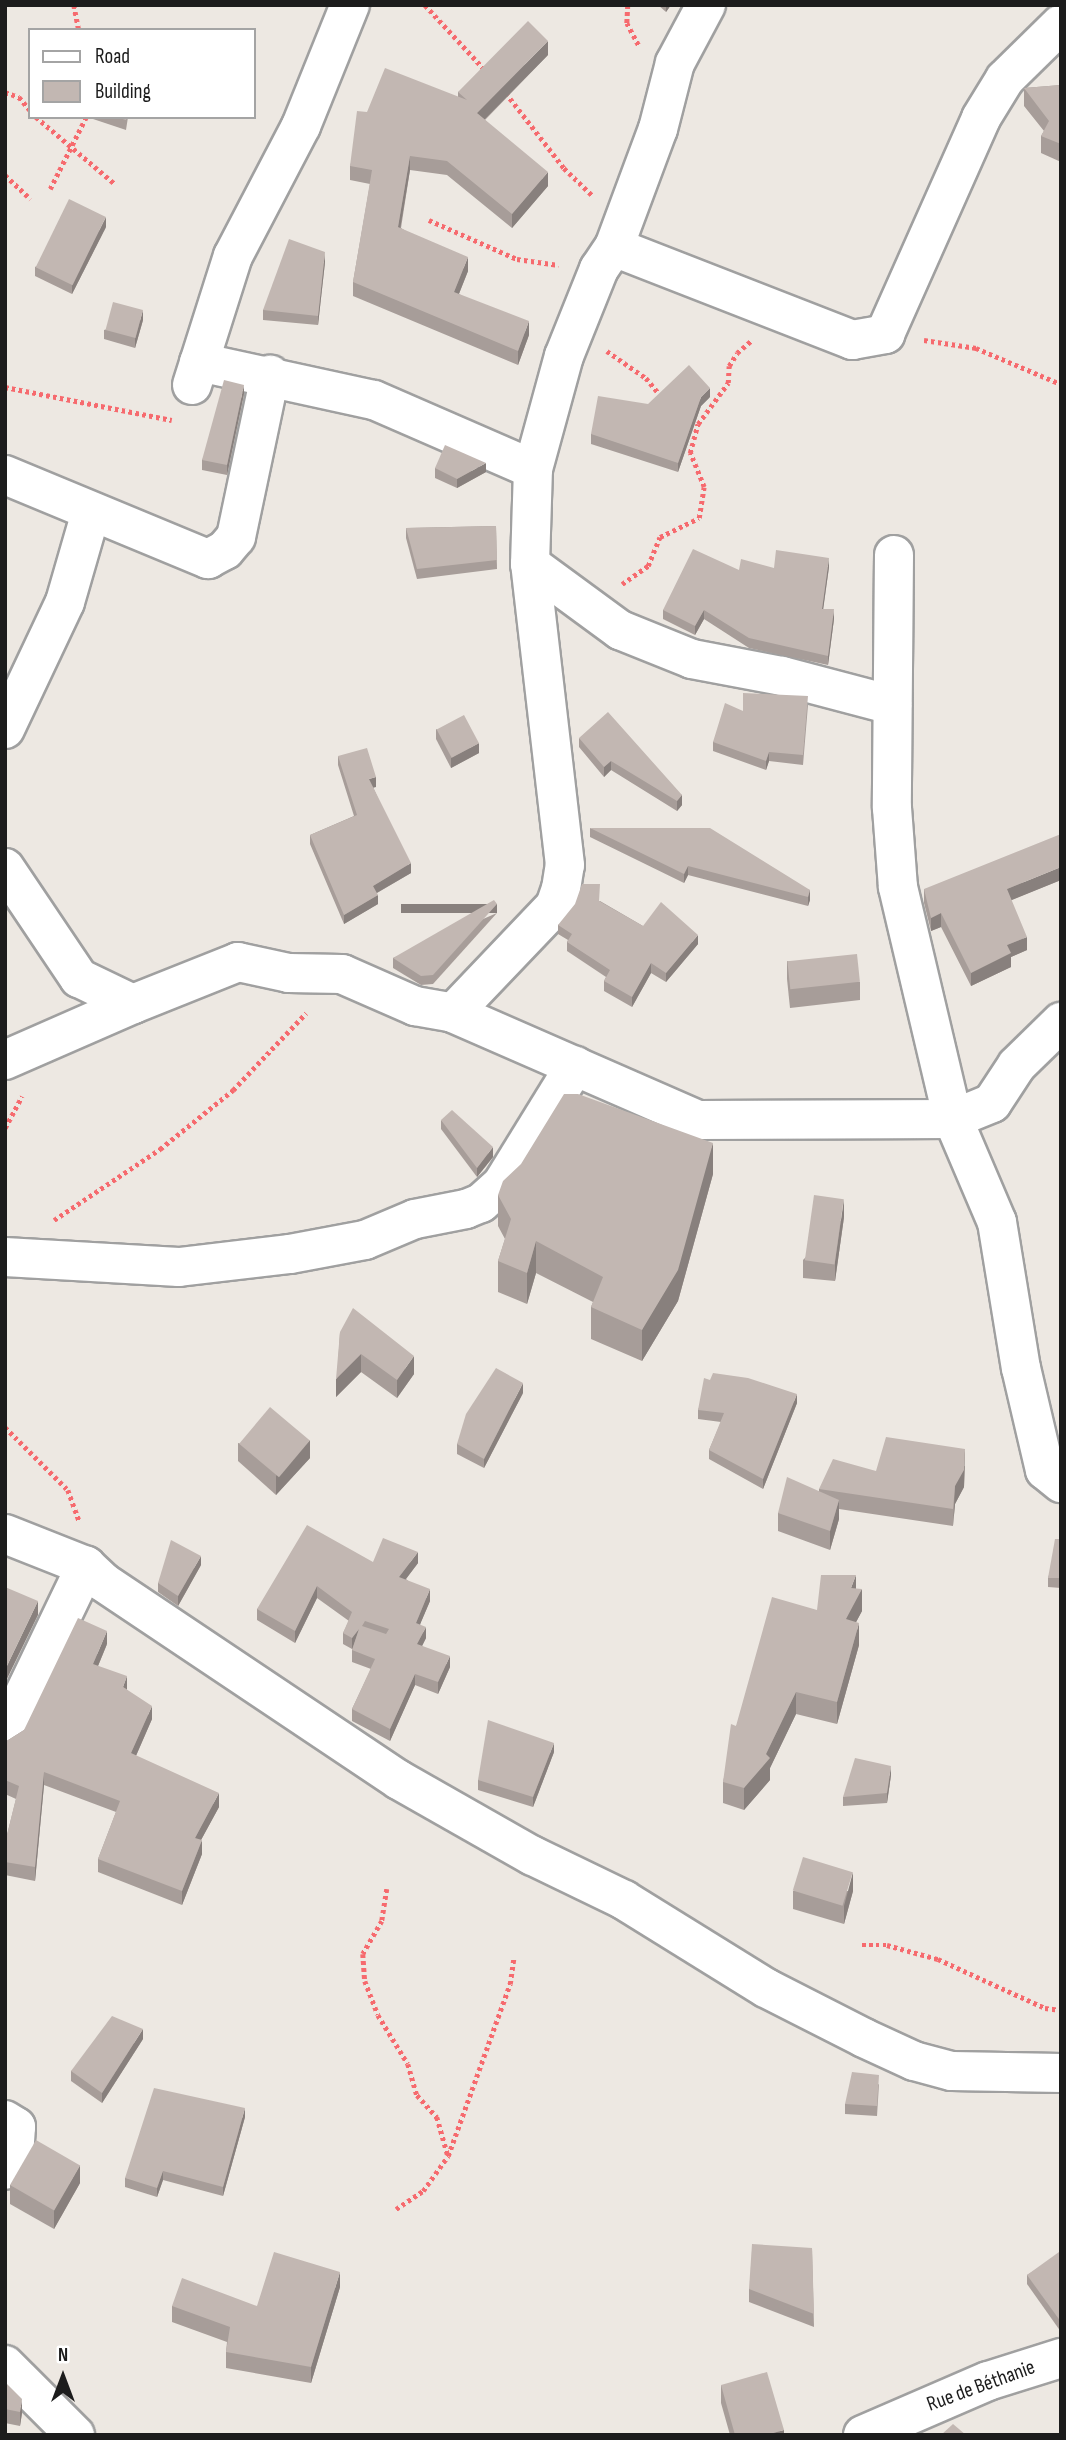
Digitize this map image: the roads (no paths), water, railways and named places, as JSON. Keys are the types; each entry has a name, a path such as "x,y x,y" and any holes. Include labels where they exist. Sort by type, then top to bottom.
{"street":[{"path":"350,5 301,126 233,256 196,374 270,375 374,400 533,468"},
{"path":"453,1013 555,906 561,889 565,865 530,564 533,468 564,356 589,295 614,247 658,129 675,63 706,5"},
{"path":"614,247 852,340 885,334 981,118 1004,79 1061,24"},
{"path":"5,475 208,559 225,550 236,537 270,375"},
{"path":"5,729 65,602 90,512"},
{"path":"894,555 892,705 898,887 953,1119 997,1222 1021,1368 1045,1470 1061,1483"},
{"path":"530,564 620,630 692,659 782,676 892,705"},
{"path":"5,868 79,978 133,1004"},
{"path":"5,1060 238,962 289,972 342,974 415,1006 453,1013 698,1120 953,1119 992,1103 1017,1065 1061,1022"},
{"path":"5,1257 179,1267 290,1254 365,1240 415,1219 466,1209 481,1203 502,1184 575,1066"},
{"path":"5,1534 86,1566 103,1582 399,1780 533,1856 624,1900 765,1987 914,2061 985,2074 1061,2073"},
{"path":"5,1734 86,1566"},
{"path":"5,2120 16,2127 14,2154 5,2170"},
{"name":"Rue de Béthanie","path":"863,2435 988,2381 1061,2358"},
{"path":"5,2365 75,2435"}]}
